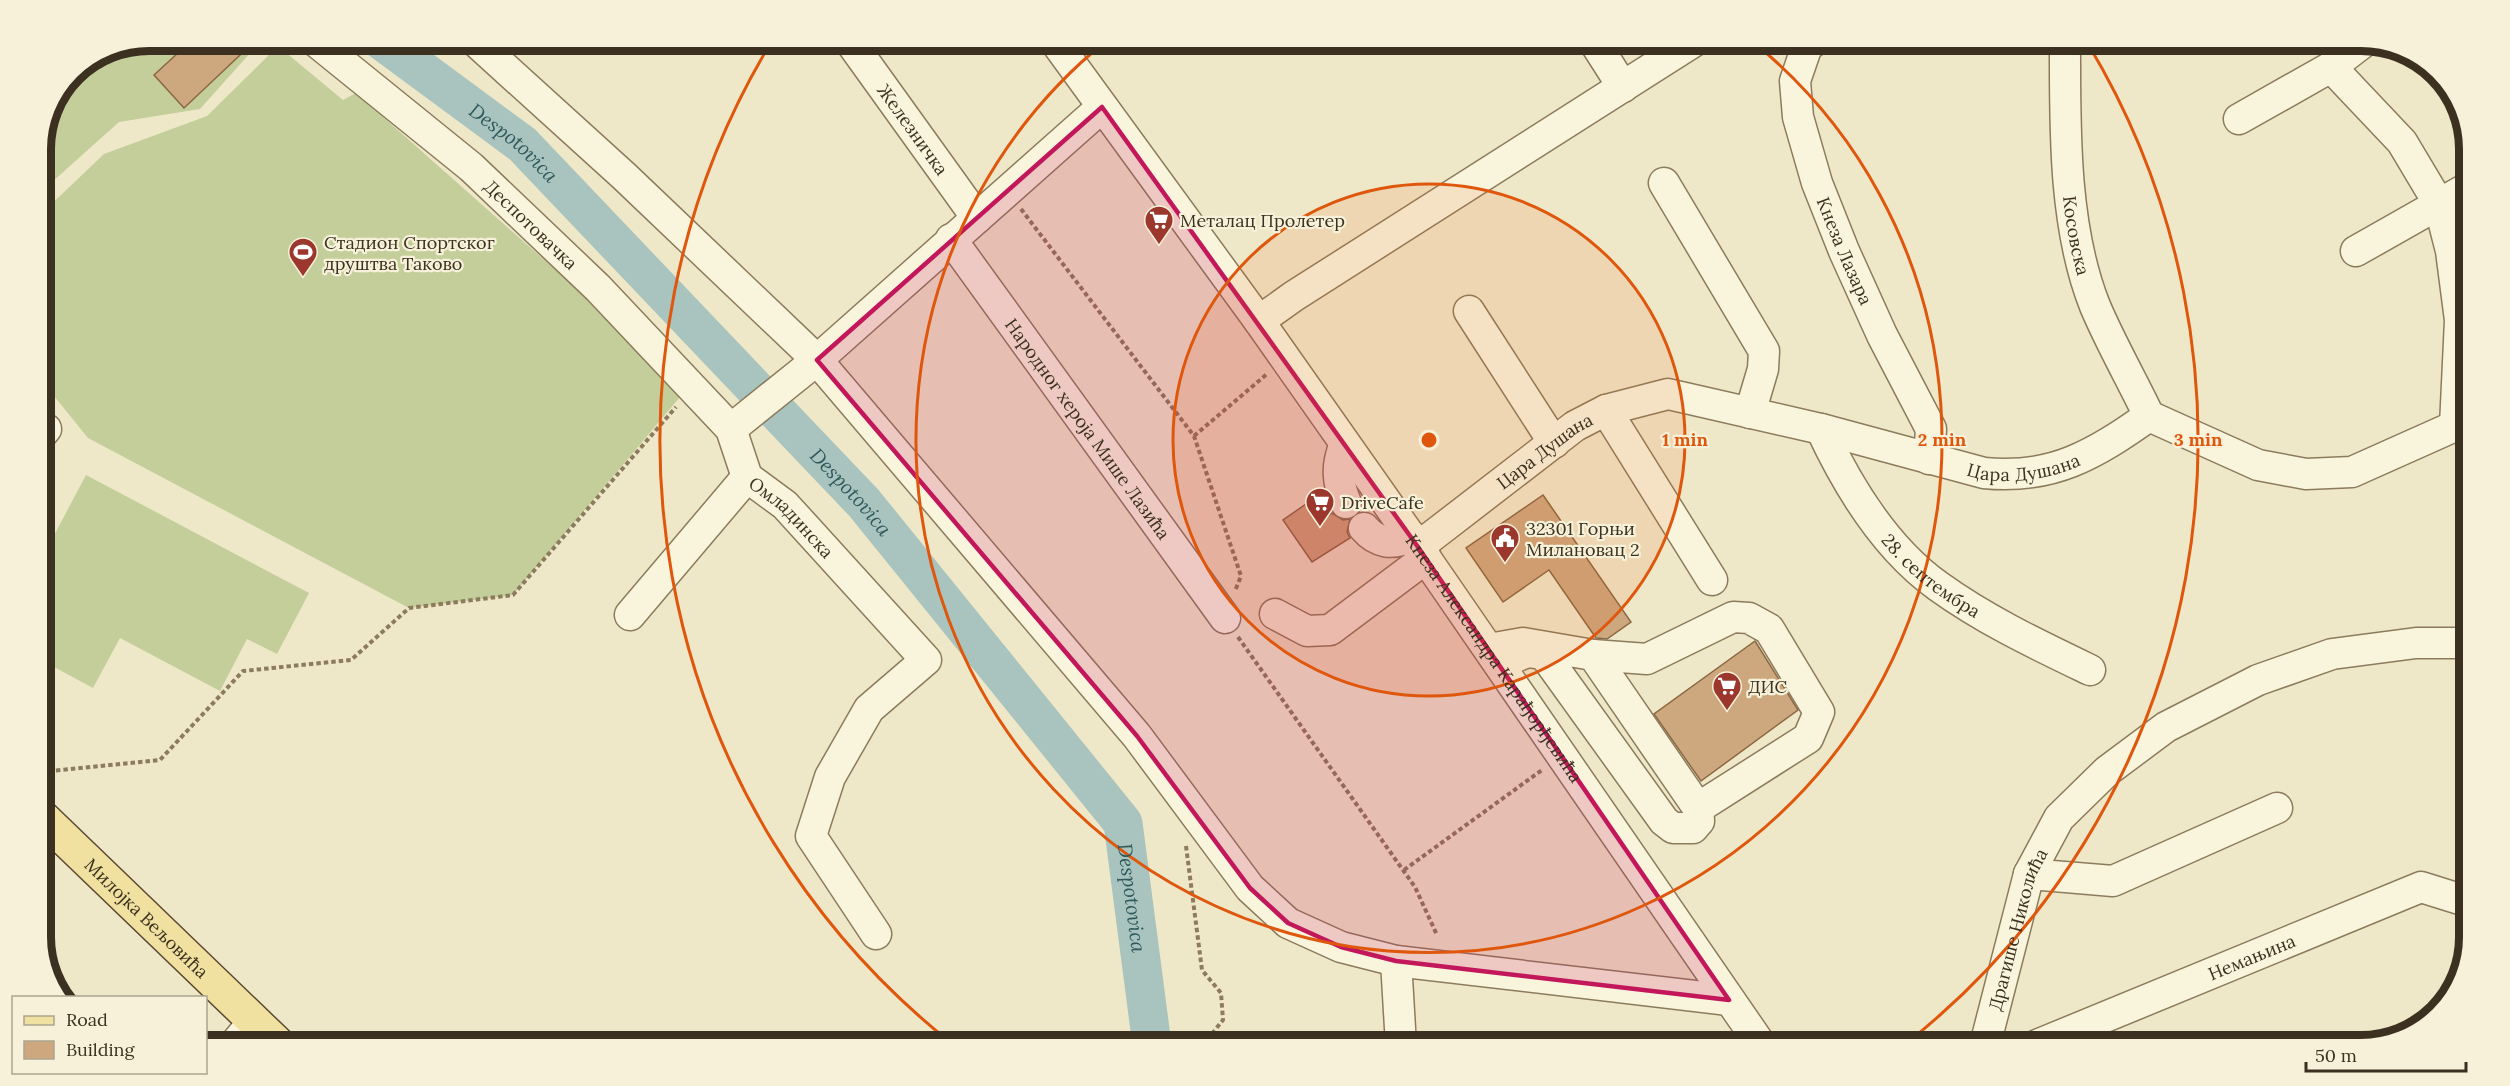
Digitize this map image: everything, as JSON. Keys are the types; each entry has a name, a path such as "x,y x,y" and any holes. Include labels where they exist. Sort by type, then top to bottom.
{"main road":[{"name":"Милојка Вељовића","path":"51,827 244,1034"}],"street":[{"name":"Деспотовачка","path":"328,51 471,167 598,288 692,388 738,424"},
{"path":"486,51 624,176 807,367 1137,736 1250,888 1288,923 1341,947 1396,961 1728,1000"},
{"name":"Железничка","path":"857,51 977,218"},
{"name":"Кнеза Александра Карађорђевића","path":"1062,51 1259,321 1494,657 1728,1000 1758,1035"},
{"path":"1600,51 1623,87"},
{"path":"1259,321 1294,296 1679,51"},
{"name":"Кнеза Лазара","path":"1805,51 1795,81 1798,117 1817,183 1844,251 1882,335 1931,429 1929,459"},
{"name":"Косовска","path":"2065,51 2067,145 2079,251 2095,305 2150,416"},
{"path":"2239,119 2331,67 2352,51"},
{"path":"2331,67 2402,142 2439,204 2451,251 2459,312"},
{"path":"738,424 807,367 1102,107"},
{"path":"1664,183 1764,351 1763,369 1750,413"},
{"path":"2356,251 2459,193"},
{"name":"Народног хероја Мише Лазића","path":"951,239 1225,618"},
{"path":"1469,311 1554,443"},
{"name":"Цара Душана","path":"1275,614 1307,631 1330,630 1418,547 1575,426 1605,410 1668,394 1821,429 1984,473 2027,475 2062,465 2106,447 2150,416"},
{"path":"1605,410 1712,580"},
{"path":"2150,416 2258,465 2307,474 2352,472 2459,422"},
{"name":"Омладинска","path":"738,424 747,477 786,505 926,660 869,709 830,777 811,836 876,934"},
{"name":"28. септембра","path":"1821,429 1843,475 1873,519 1902,554 1936,585 2011,632 2090,670"},
{"path":"1345,444 1340,456 1338,472 1346,503"},
{"path":"630,615 747,477"},
{"path":"1364,528 1373,538 1383,542 1400,541 1418,547"},
{"path":"1494,657 1523,643 1593,656 1647,659 1734,617 1749,618 1769,629 1819,712 1815,724 1808,738 1698,808"},
{"name":"Драгише Николића","path":"1988,1035 2029,874 2060,818 2107,771 2166,728 2258,680 2332,654 2416,643 2459,643"},
{"path":"1494,657 1537,652 1546,657 1664,821 1673,828 1693,828 1699,821 1698,808 1593,656"},
{"path":"2029,874 2113,881 2277,808"},
{"name":"Немањина","path":"2064,1035 2421,887 2459,899"},
{"path":"1396,961 1400,1035"}],"path":[{"path":"1007,191 1194,436 1241,576 1225,618 1404,870 1415,887 1437,935"},
{"path":"1194,436 1285,358"},
{"path":"51,771 160,760 243,671 351,660 409,608 513,595 692,388"},
{"path":"1404,870 1546,767"},
{"path":"1185,838 1202,970 1221,993 1223,1020 1211,1035"}],"highlighted area":[{"path":"1102,107 1418,547 1729,1000 1396,961 1341,947 1288,923 1250,888 1137,736 817,360"}],"green space":[{"path":"252,51 200,109 119,122 51,183 51,143 54,124 61,106 71,89 100,64 118,56 137,52"},
{"name":"Стадион Спортског друштва Таково","path":"273,51 284,51 343,100 356,93 637,342 680,397 513,595 409,608 88,438 51,392 51,204 104,154 207,116"},
{"path":"86,475 309,593 277,654 247,639 220,691 120,638 93,688 51,665 51,541"}],"building":[{"path":"180,51 244,51 184,108 154,75"},
{"name":"32301 Горњи Милановац 2","path":"1543,495 1631,622 1607,639 1596,638 1549,570 1503,602 1466,548"},
{"path":"1306,504 1319,522 1332,513 1343,520 1350,519 1347,532 1350,538 1312,562 1283,520"},
{"name":"ДИС","path":"1755,641 1798,710 1701,781 1654,714"}],"waterway":[{"name":"Despotovica","path":"396,51 522,144 864,503 1123,823 1151,1035"}],"place":[{"name":"Металац Пролетер","path":"1159,246"},
{"name":"Стадион Спортског друштва Таково","path":"303,278"},
{"name":"DriveCafe","path":"1320,528"},
{"name":"32301 Горњи Милановац 2","path":"1505,564"},
{"name":"ДИС","path":"1727,712"}]}
